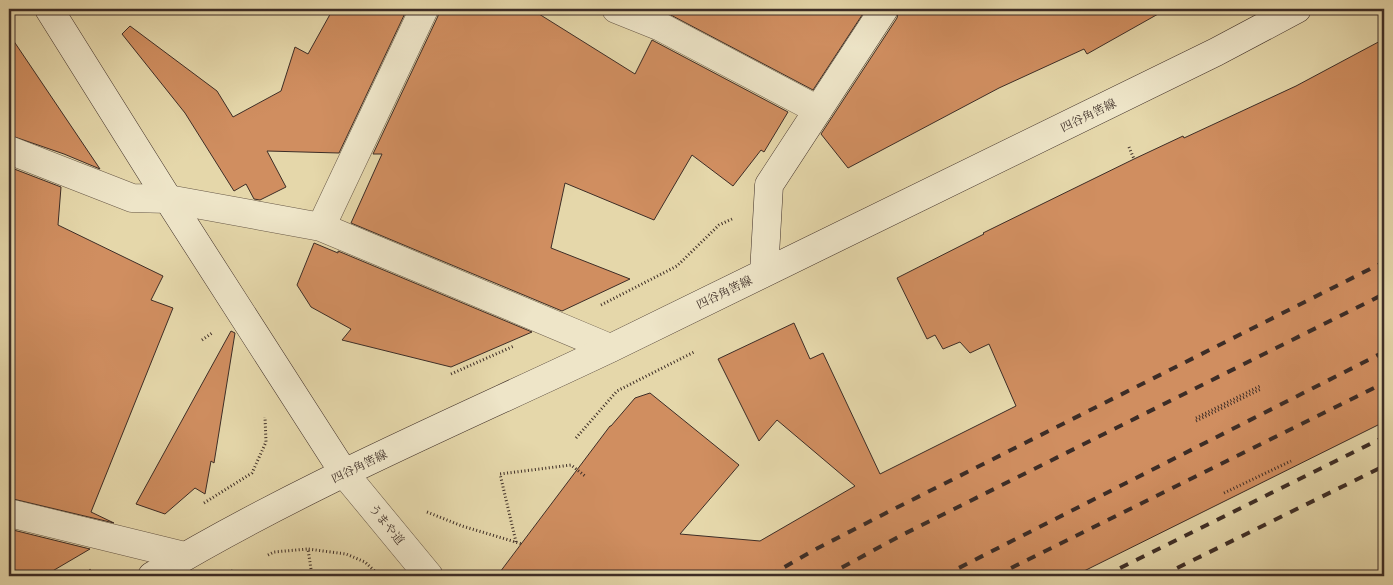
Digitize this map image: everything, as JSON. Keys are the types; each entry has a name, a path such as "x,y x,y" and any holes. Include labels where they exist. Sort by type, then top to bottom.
{"street":[{"name":"うまや道","path":"49,9 168,199 344,472 429,576"},
{"path":"321,227 424,9"},
{"path":"616,9 661,27 818,110"},
{"path":"764,273 769,185 884,9"},
{"name":"四谷角筈線","path":"152,576 344,472 610,348 1216,52 1297,9"},
{"path":"9,150 132,198 168,199 321,227 610,348"},
{"path":"9,513 186,556"}],"path":[{"path":"1129,147 1134,159"},
{"path":"450,374 559,327 677,266 719,225 768,202"},
{"path":"202,340 213,332 218,340"},
{"path":"576,438 616,391 694,352"},
{"path":"1196,420 1261,387"},
{"path":"202,504 252,473 266,442 264,415"},
{"path":"1224,493 1291,461"},
{"path":"516,542 500,474 570,465 585,476"},
{"path":"427,512 462,526 522,544"},
{"path":"81,576 136,544"},
{"path":"308,549 312,576"},
{"path":"265,556 274,552 308,549 346,554 365,562 380,576"},
{"path":"239,567 231,571 247,576"}],"building":[{"path":"333,9 407,9 339,153 267,151 286,187 260,200 254,199 246,184 234,191 185,113 122,34 130,26 217,91 233,117 281,91 295,47 308,54"},
{"path":"439,9 531,9 635,74 652,40 788,112 764,152 761,150 733,186 692,155 654,220 565,183 551,248 630,279 562,311 351,223 382,154 373,154 438,16"},
{"path":"669,9 866,9 813,90 667,13"},
{"path":"899,9 1167,9 1087,54 1084,49 999,88 848,168 821,134 897,18"},
{"path":"9,34 100,169 9,135"},
{"path":"1384,39 1384,422 1074,576 497,576 610,426 635,398 650,393 739,465 680,534 760,541 855,486 777,420 759,441 718,359 794,323 810,359 823,353 880,474 1016,406 989,344 970,353 960,342 943,349 935,335 927,339 897,278 983,233 1134,159 1296,86"},
{"path":"9,167 61,187 58,225 163,276 151,300 173,308 91,512 114,523 9,498"},
{"path":"314,243 338,253 338,251 532,332 451,367 342,340 351,329 311,307 297,285"},
{"path":"231,331 235,333 214,463 211,461 205,494 195,488 165,514 136,504"},
{"path":"9,529 90,549 44,576 9,576"}],"railway":[{"path":"769,576 816,549 890,511 1384,262"},
{"path":"826,576 902,535 1384,294"},
{"path":"943,576 1384,352"},
{"path":"995,576 1384,383"},
{"path":"1104,576 1384,437"},
{"path":"1161,576 1384,466"}]}
